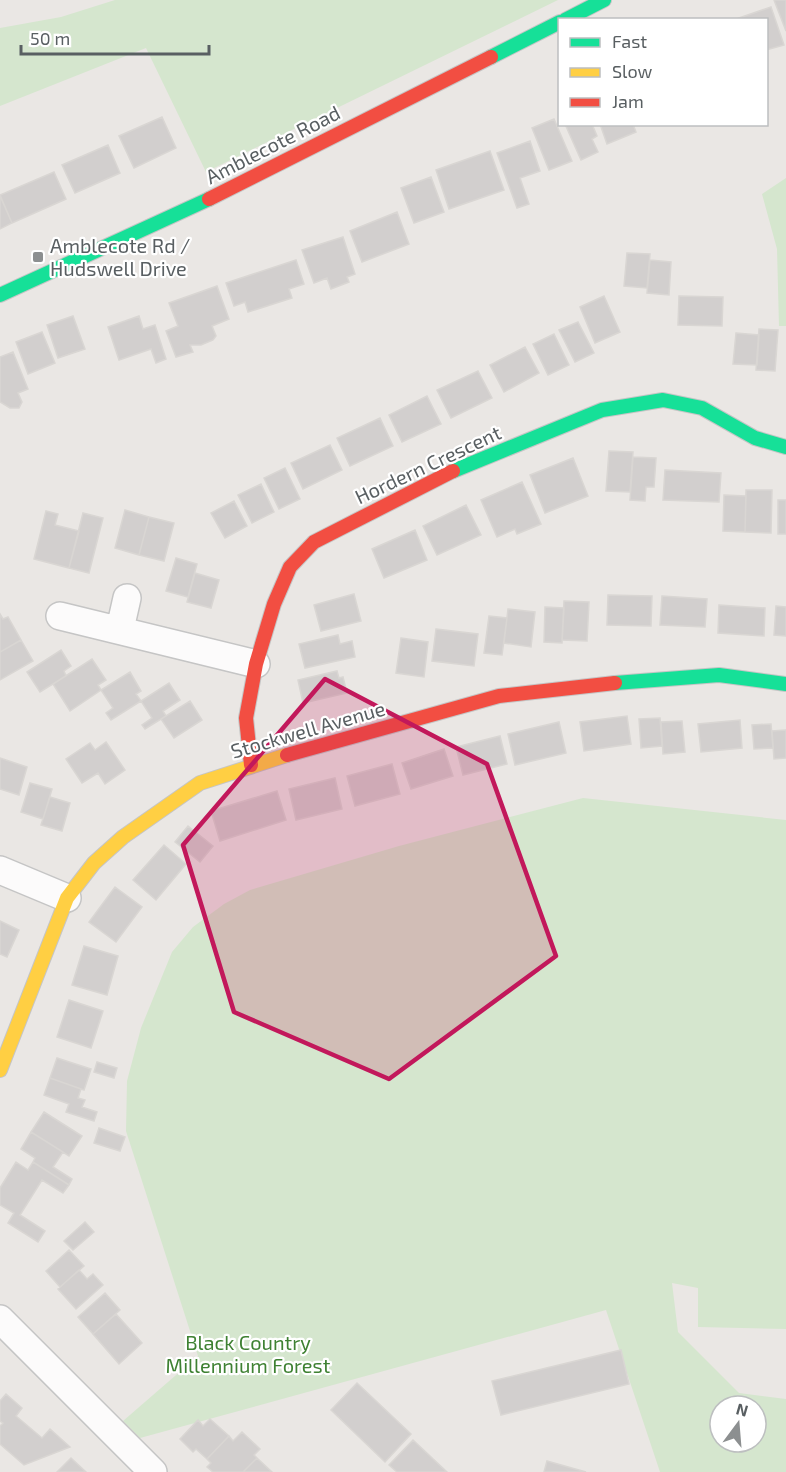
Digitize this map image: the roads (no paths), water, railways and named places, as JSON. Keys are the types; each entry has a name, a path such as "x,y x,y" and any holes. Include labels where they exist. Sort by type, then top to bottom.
{"street":[{"path":"569,18 604,0"},
{"name":"Amblecote Road","path":"0,295 190,208 558,23"},
{"name":"Hordern Crescent","path":"251,765 246,718 256,664 274,604 291,567 314,542 453,471 602,410 663,400 686,403 702,408 755,438 786,447"},
{"path":"120,629 127,598"},
{"path":"60,615 256,664"},
{"name":"Stockwell Avenue","path":"0,1070 67,898 94,863 123,837 200,783 251,765 499,696 654,679 719,675 786,684"},
{"path":"0,870 67,898"},
{"path":"5,1335 153,1472"}],"place":[{"name":"Amblecote Rd / Hudswell Drive","path":"38,257"}],"park label":[{"name":"Black Country Millennium Forest","path":"248,1354"}]}
